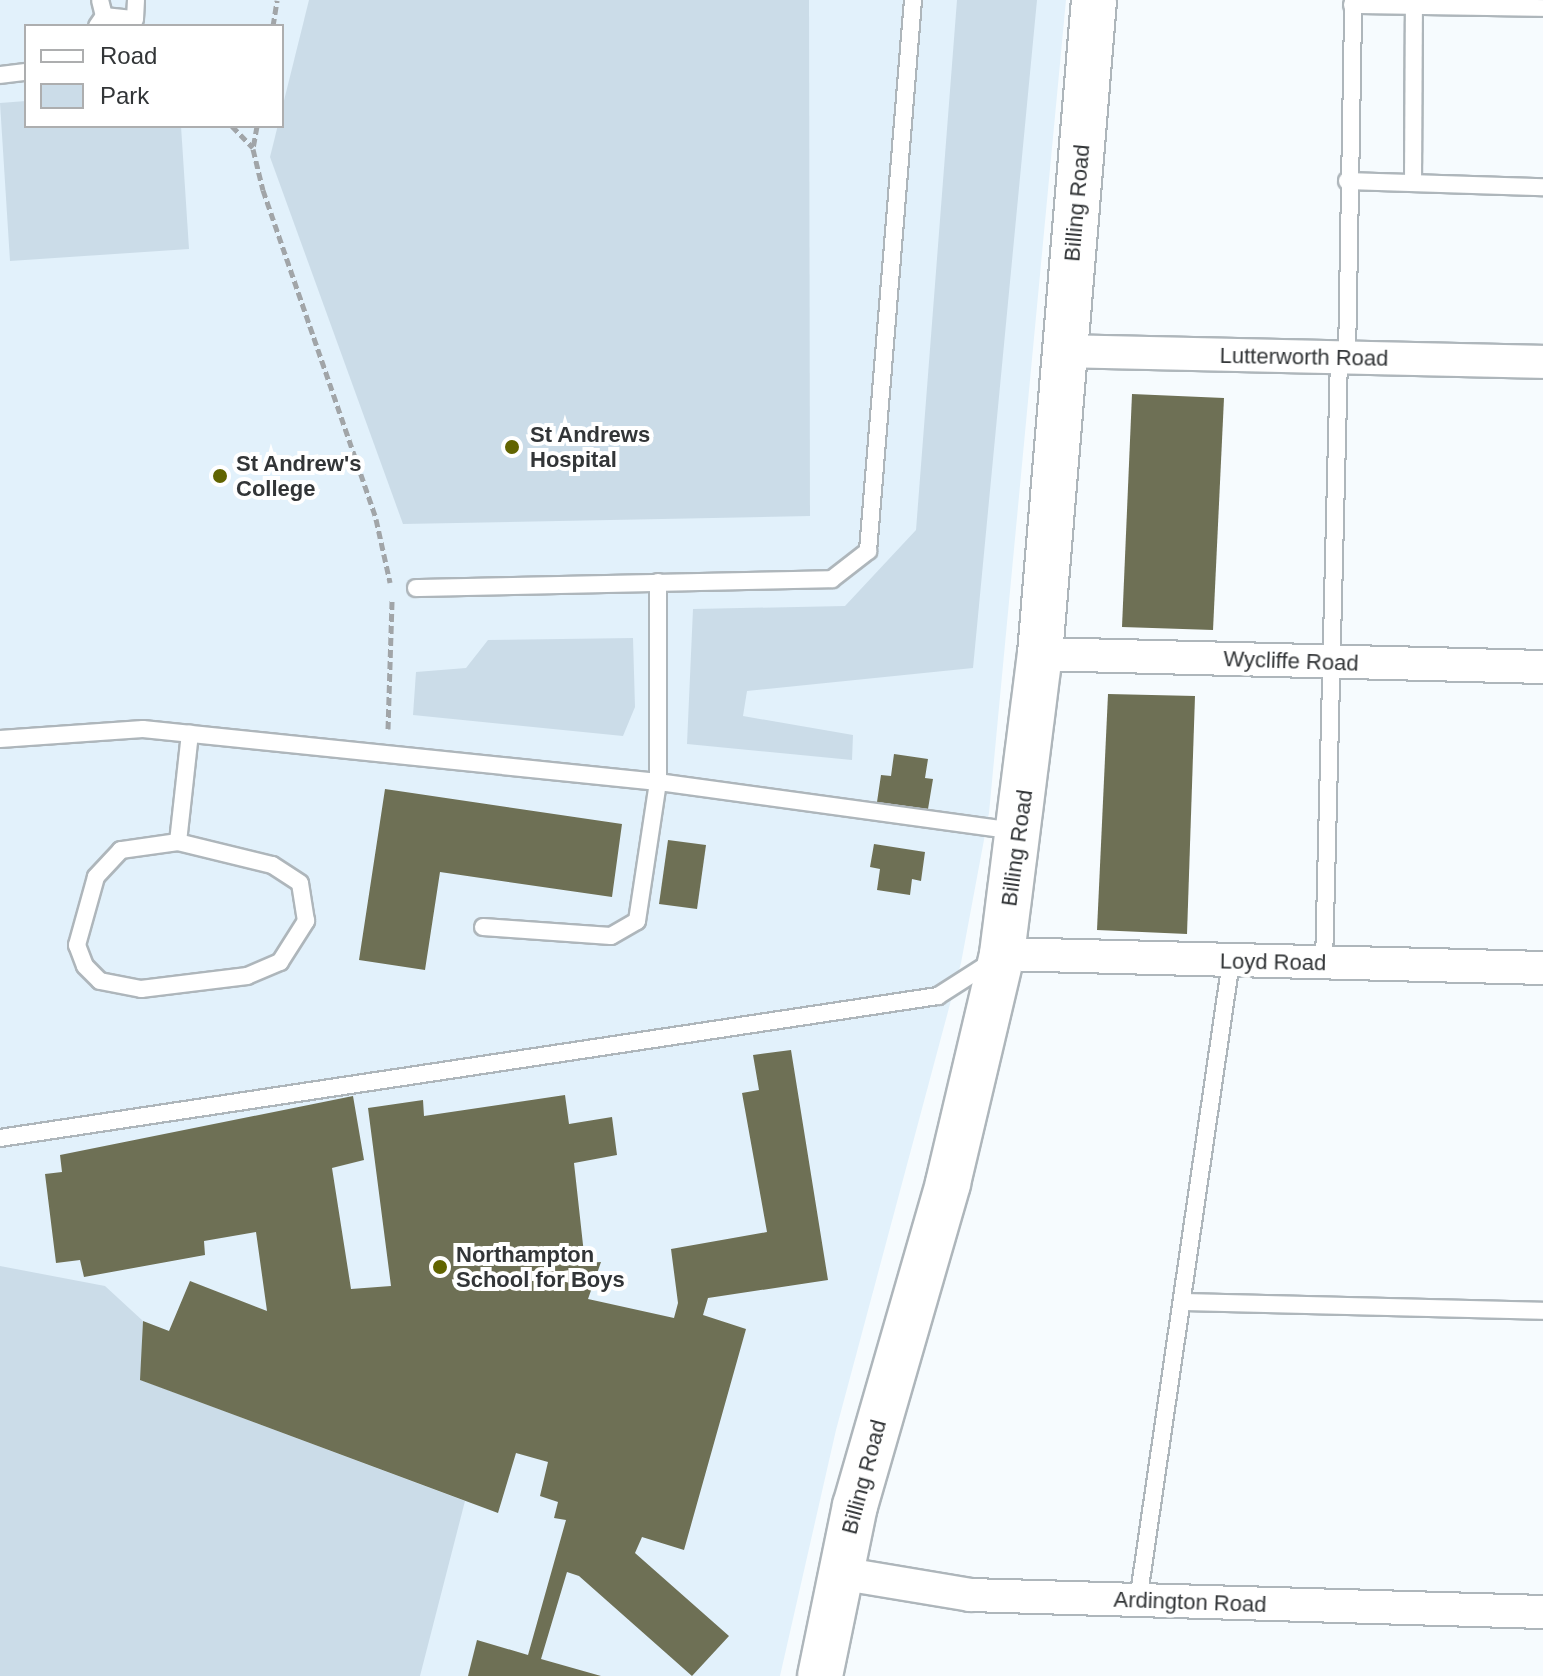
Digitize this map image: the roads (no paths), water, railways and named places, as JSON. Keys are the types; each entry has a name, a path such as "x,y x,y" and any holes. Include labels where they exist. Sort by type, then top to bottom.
{"street":[{"name":"Billing Road","path":"820,1676 839,1573 952,1168 1002,954 1040,654 1094,0"},
{"name":"Lutterworth Road","path":"1065,351 1543,362"},
{"name":"Wycliffe Road","path":"1040,654 1543,667"},
{"name":"Loyd Road","path":"1002,954 1543,968"},
{"name":"Ardington Road","path":"839,1573 970,1595 1543,1612"}],"lane":[{"path":"101,14 135,19 136,0"},
{"path":"416,588 832,579 868,551 913,0"},
{"path":"1324,963 1352,2 1543,8"},
{"path":"1413,183 1414,6"},
{"path":"0,75 24,72"},
{"path":"1347,181 1543,187"},
{"path":"483,927 611,936 637,921 658,782 658,582"},
{"path":"0,739 143,729 658,782 1019,831"},
{"path":"178,842 190,734"},
{"path":"178,842 272,865 300,883 306,921 298,940 280,962 247,976 141,989 100,981 85,966 77,945 96,877 121,850 178,842"},
{"path":"0,1138 938,996 1002,954"},
{"path":"1138,1601 1231,961"},
{"path":"1182,1302 1543,1311"}],"place":[{"name":"St Andrews Hospital","path":"512,447"},
{"name":"St Andrew's College","path":"220,476"},
{"name":"Northampton School for Boys","path":"440,1267"}]}
